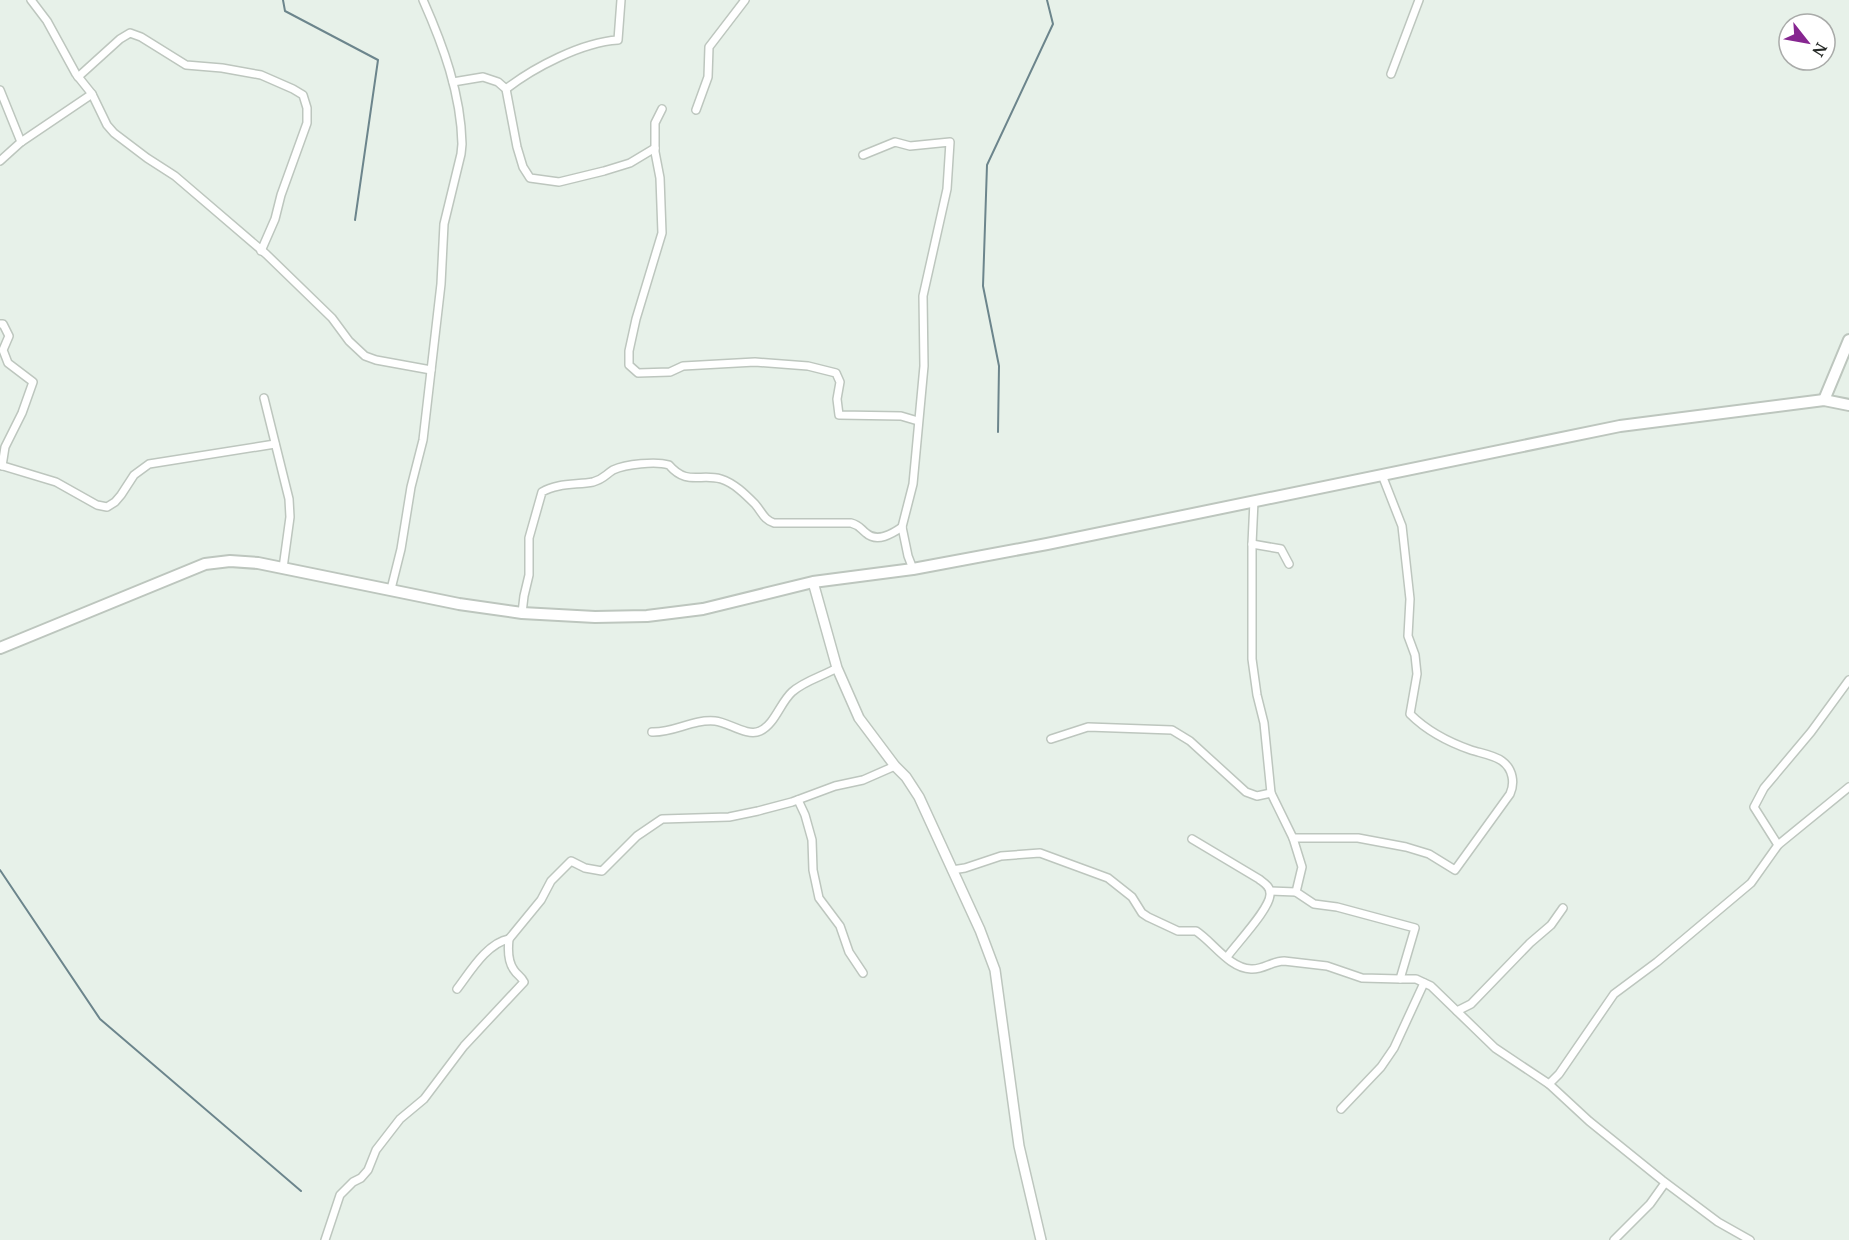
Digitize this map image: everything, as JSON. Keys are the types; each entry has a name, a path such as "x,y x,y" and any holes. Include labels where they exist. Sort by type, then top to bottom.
{"main road":[{"path":"1824,400 1849,340"},
{"path":"0,648 205,564 230,561 258,563 459,604 522,613 595,617 647,616 703,609 813,582 913,569 1620,426 1824,400 1849,405"}],"street":[{"path":"31,0 47,21 78,77 92,94 107,125 114,133 175,176 261,250 332,318 349,341 365,356 431,370"},
{"path":"391,589 401,549 411,487 423,440 441,284 444,224 461,154 462,132 453,82 423,0"},
{"path":"506,89 524,75 573,52 605,40 618,40 621,0"},
{"path":"696,110 708,77 709,47 745,0"},
{"path":"1391,74 1419,0"},
{"path":"78,77 120,39 130,33 141,37 186,65 261,75 303,95 307,108 307,123 281,195 275,219 261,250"},
{"path":"453,82 483,77 498,82 506,89 517,147 523,167 530,178 559,182 630,163 655,148"},
{"path":"0,90 21,142"},
{"path":"0,161 21,142 92,94"},
{"path":"662,109 655,123 662,233 636,319 629,351 629,365 638,373 670,372 683,366 755,362 808,366 836,373 840,382 837,399 839,415 901,416 918,421"},
{"path":"863,155 895,142 910,146 950,142 947,189 923,296 924,366 913,484 902,527 913,569"},
{"path":"0,324 3,324 9,336 3,350 8,363 33,382 22,413 5,447 1,465 56,482 97,505 106,507 115,502 134,475 148,464 275,444"},
{"path":"264,398 289,508 288,540 283,568"},
{"path":"522,613 529,575 529,538 542,492 549,488 604,479 613,470 657,463 669,465 679,475 695,479 720,478 742,491 766,520 774,523 851,523 860,526 871,537 881,538 902,527"},
{"path":"1293,838 1358,838 1387,843 1429,854 1455,870 1505,801 1514,784 1502,760 1467,748 1426,729 1410,714 1417,674 1415,655 1408,636 1410,599 1402,526 1382,475"},
{"path":"1254,501 1252,659 1264,723 1271,793 1293,838 1302,867 1296,892"},
{"path":"1252,544 1281,549 1289,564"},
{"path":"813,582 837,668 859,718 919,797 980,930 995,970 1019,1146 1041,1240"},
{"path":"652,732 668,732 685,724 716,720 750,732 759,732 792,692 803,684 820,678 837,668"},
{"path":"1778,845 1754,807 1764,788 1811,732 1849,680"},
{"path":"1050,739 1088,727 1172,730 1190,741 1246,792 1257,796 1271,793"},
{"path":"325,1240 340,1195 368,1170 376,1150 400,1119 424,1099 464,1046 524,982 521,976 514,971 510,960 509,939 541,900 551,881 571,861 585,868 602,871 637,836 662,819 729,817 798,800 835,786 863,780 895,766"},
{"path":"1549,1084 1559,1074 1614,994 1657,962 1751,884 1778,845 1849,788"},
{"path":"798,800 812,840 813,870 819,898 840,926 849,952 863,973"},
{"path":"1192,839 1259,879 1268,886 1270,891 1268,903 1227,957"},
{"path":"952,870 1001,856 1040,854 1108,878 1132,897 1142,913 1148,917 1178,931 1196,931 1243,967 1251,969 1284,961 1327,966 1362,978 1416,979 1431,986 1496,1048 1549,1084 1665,1183 1718,1222 1750,1240"},
{"path":"1270,891 1296,892 1314,904 1337,907 1415,928 1400,979"},
{"path":"1457,1011 1471,1004 1551,925 1563,908"},
{"path":"458,989 488,952 501,940 509,939"},
{"path":"1341,1109 1381,1067 1394,1048 1424,983"},
{"path":"1614,1240 1650,1204 1665,1183"}],"waterway":[{"path":"283,0 285,11 378,60 355,220"},
{"path":"998,432 999,366 983,286 987,165 1053,24 1047,0"},
{"path":"0,870 100,1019 301,1191"}]}
